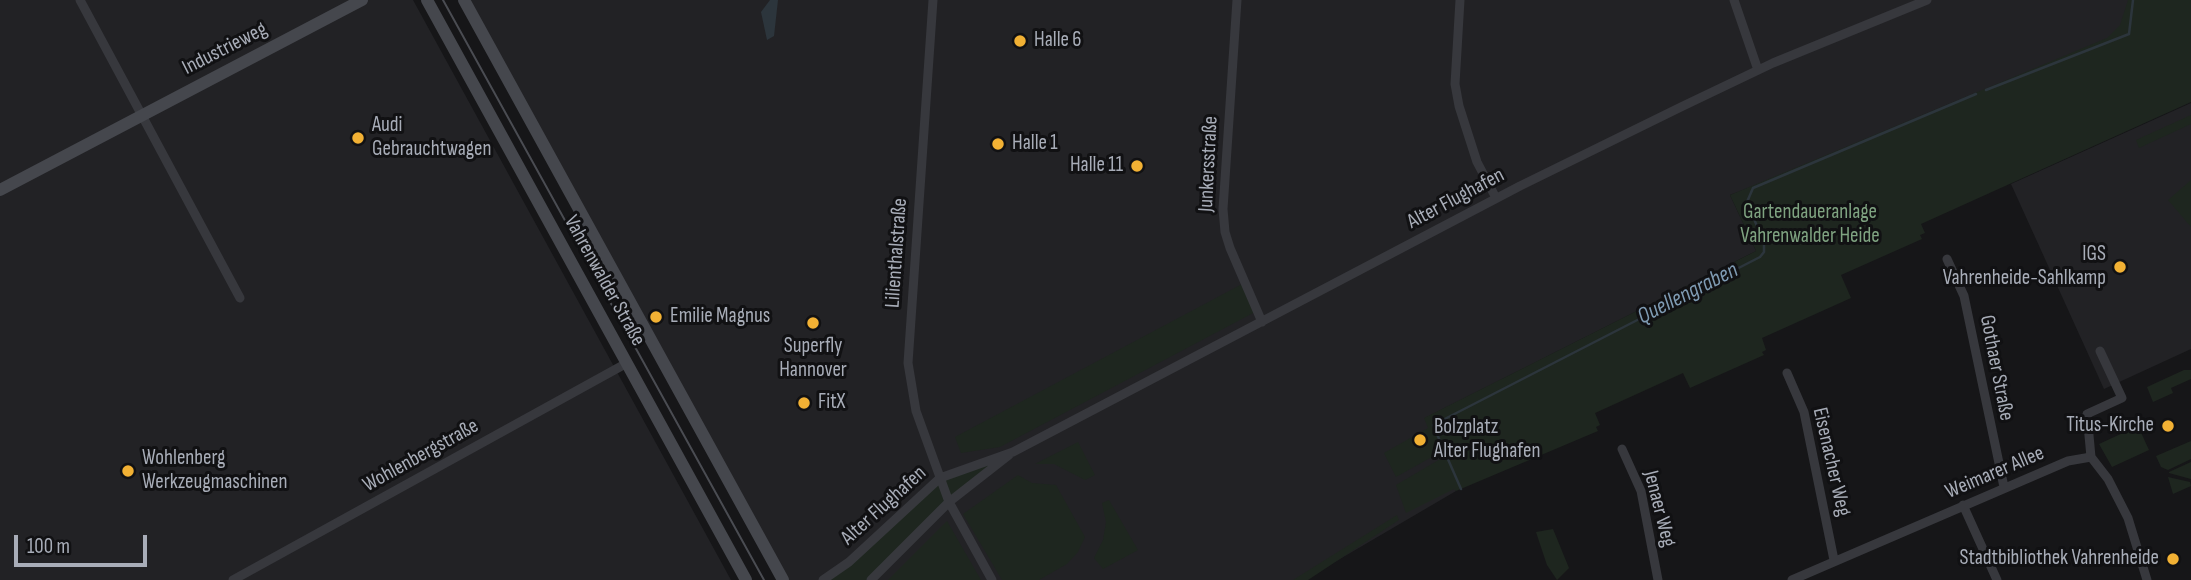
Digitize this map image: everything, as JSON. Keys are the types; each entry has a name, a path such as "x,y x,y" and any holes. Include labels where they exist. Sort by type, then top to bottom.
{"main road":[{"name":"Industrieweg","path":"0,190 362,0"},
{"name":"Vahrenwalder Straße","path":"427,0 746,580"},
{"name":"Vahrenwalder Straße","path":"464,0 783,580"}],"street":[{"path":"80,0 240,298"},
{"name":"Lilienthalstraße","path":"933,0 908,363 916,411 948,502 992,580"},
{"name":"Junkersstraße","path":"1237,0 1223,190 1225,232 1248,295 1262,322"},
{"path":"1461,0 1455,84 1459,106 1477,162 1496,198"},
{"path":"1734,0 1758,70"},
{"name":"Alter Flughafen","path":"823,580 849,562 940,478 1013,452 1496,198 1758,70 1927,0"},
{"name":"Gothaer Straße","path":"1947,259 1964,296 2004,487"},
{"path":"2100,351 2122,398 2087,414 2091,457 2104,472 2128,518 2147,580"},
{"name":"Wohlenbergstraße","path":"233,580 626,363"},
{"name":"Eisenacher Weg","path":"1787,373 1804,412 1834,560"},
{"name":"Jenaer Weg","path":"1622,449 1641,491 1658,580"},
{"name":"Alter Flughafen","path":"871,579 948,502 1013,452"},
{"name":"Weimarer Allee","path":"1791,580 1806,577 1834,560 2004,487 2068,461 2091,457"},
{"path":"1963,505 1997,580"}],"shaded area":[{"path":"0,0 413,0 731,580 0,580"},
{"path":"465,0 2159,0 2158,29 1730,195 1756,251 1425,418 1456,491 1304,580 783,580"},
{"path":"770,0 778,0 774,36 767,40 761,12"},
{"name":"IGS Vahrenheide-Sahlkamp","path":"2191,103 2191,349 2104,389 2011,184"}],"green space":[{"name":"Gartendaueranlage Vahrenwalder Heide","path":"2128,0 2191,0 2191,102 1921,224 1925,233 1920,235 1922,239 1841,275 1851,298 1762,338 1766,350 1762,352 1764,355 1690,388 1683,373 1595,413 1600,425 1596,427 1598,431 1456,491 1454,489 1406,513 1396,485 1442,458 1439,453 1396,477 1384,453 1428,428 1424,418 1756,251 1730,195 2107,38 2120,25"},
{"path":"2191,115 2191,124 2139,148 2136,140"},
{"path":"2191,180 2191,227 2168,200"},
{"path":"1244,283 1257,311 1000,447 961,453 955,437"},
{"path":"2184,370 2191,370 2191,379 2171,388 2173,393 2153,402 2147,387"},
{"path":"2138,426 2149,450 2112,467 2099,444"},
{"path":"2191,441 2191,459 2168,470 2161,467 2156,456"},
{"path":"1078,442 1095,475 1085,480 1054,464 1035,464"},
{"path":"1013,452 968,487 871,580 822,580 940,478"},
{"path":"2191,462 2191,479 2169,473 2169,472"},
{"path":"1018,475 1032,483 1056,485 1085,537 1078,552 1067,564 1039,580 1002,580 963,514"},
{"path":"2168,477 2190,482 2191,486 2173,494"},
{"path":"1109,500 1138,550 1103,569 1094,558 1103,540 1106,522 1102,503"},
{"path":"1397,515 1399,520 1308,580 1293,580"},
{"path":"947,521 981,580 888,580"},
{"path":"1553,529 1569,568 1557,580 1547,565 1536,532"}],"waterway":[{"name":"Quellengraben","path":"1986,90 2129,34 2133,0"},
{"name":"Quellengraben","path":"1461,489 1433,425 1760,257 1764,252 1764,243 1747,202 1753,188 1976,94"}],"tram line":[{"path":"443,0 764,580"}],"place":[{"name":"Halle 6","path":"1020,41"},
{"name":"Audi Gebrauchtwagen","path":"358,138"},
{"name":"Halle 1","path":"998,144"},
{"name":"Halle 11","path":"1137,166"},
{"name":"IGS Vahrenheide-Sahlkamp","path":"2120,267"},
{"name":"Emilie Magnus","path":"656,317"},
{"name":"Superfly Hannover","path":"813,323"},
{"name":"FitX","path":"804,403"},
{"name":"Titus-Kirche","path":"2168,426"},
{"name":"Bolzplatz Alter Flughafen","path":"1420,440"},
{"name":"Wohlenberg Werkzeugmaschinen","path":"128,471"},
{"name":"Stadtbibliothek Vahrenheide","path":"2173,559"}]}
